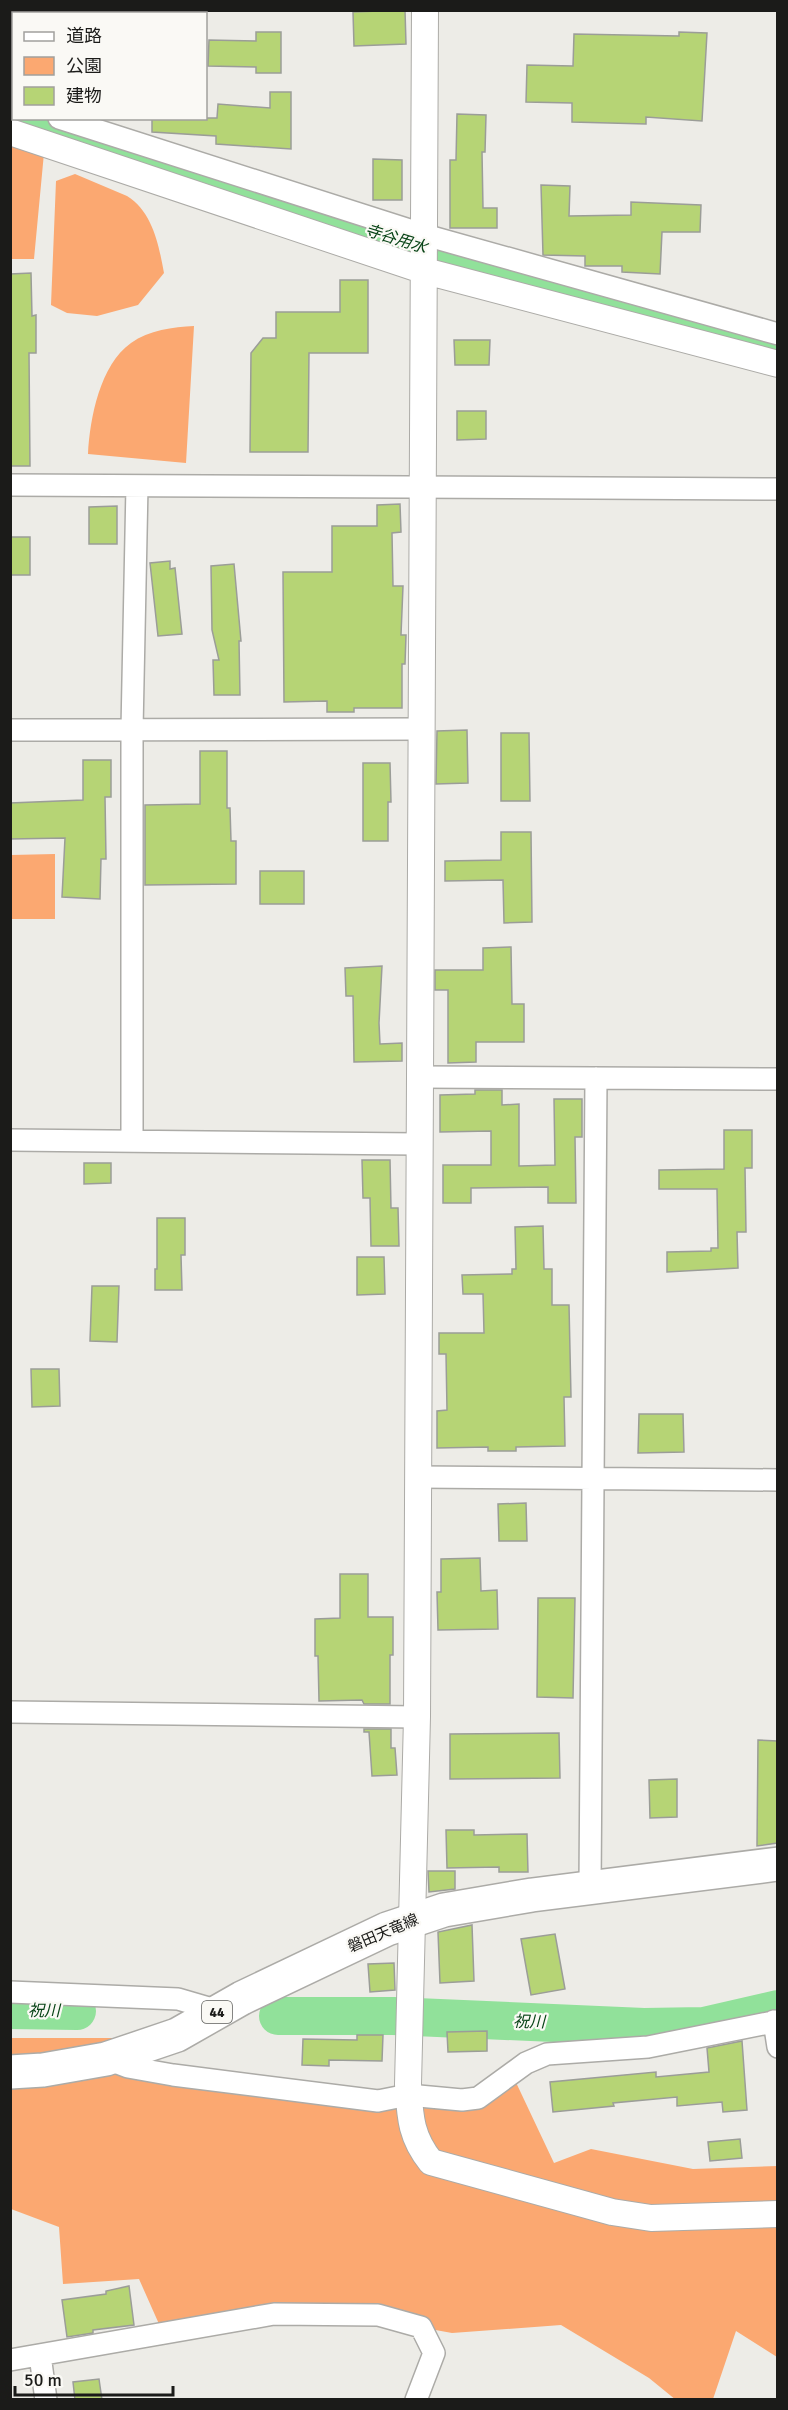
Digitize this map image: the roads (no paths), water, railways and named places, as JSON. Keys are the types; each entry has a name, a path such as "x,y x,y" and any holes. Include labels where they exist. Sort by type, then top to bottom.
{"main road":[{"name":"磐田天竜線","path":"10,2072 43,2070 106,2059 177,2035 242,1998 413,1919 444,1910 590,1887 777,1863"}],"street":[{"path":"425,10 417,1716 408,2095 410,2125 422,2151 431,2162 612,2212 651,2218 777,2214"},
{"path":"64,120 425,252 777,334"},
{"path":"10,132 425,252 777,364"},
{"path":"10,485 777,489"},
{"path":"132,1140 132,729 137,486"},
{"path":"10,730 421,729"},
{"path":"420,1077 777,1079"},
{"path":"590,1887 596,1078"},
{"path":"10,1140 418,1144"},
{"path":"418,1478 777,1480"},
{"path":"10,1712 417,1716"},
{"path":"10,1992 178,1999 219,2011"},
{"path":"106,2059 128,2067 173,2075 378,2101 408,2095 462,2100 478,2098 526,2064 547,2054 648,2047 776,2021 777,2047"},
{"path":"10,2360 274,2314 378,2314 422,2327 434,2353 416,2400"},
{"path":"40,2355 46,2400"}],"waterway":[{"name":"寺谷用水","path":"25,120 401,241 778,347"},
{"name":"祝川","path":"278,2016 393,2016 644,2027 704,2026 778,2009"},
{"name":"祝川","path":"10,2010 77,2011"}]}
